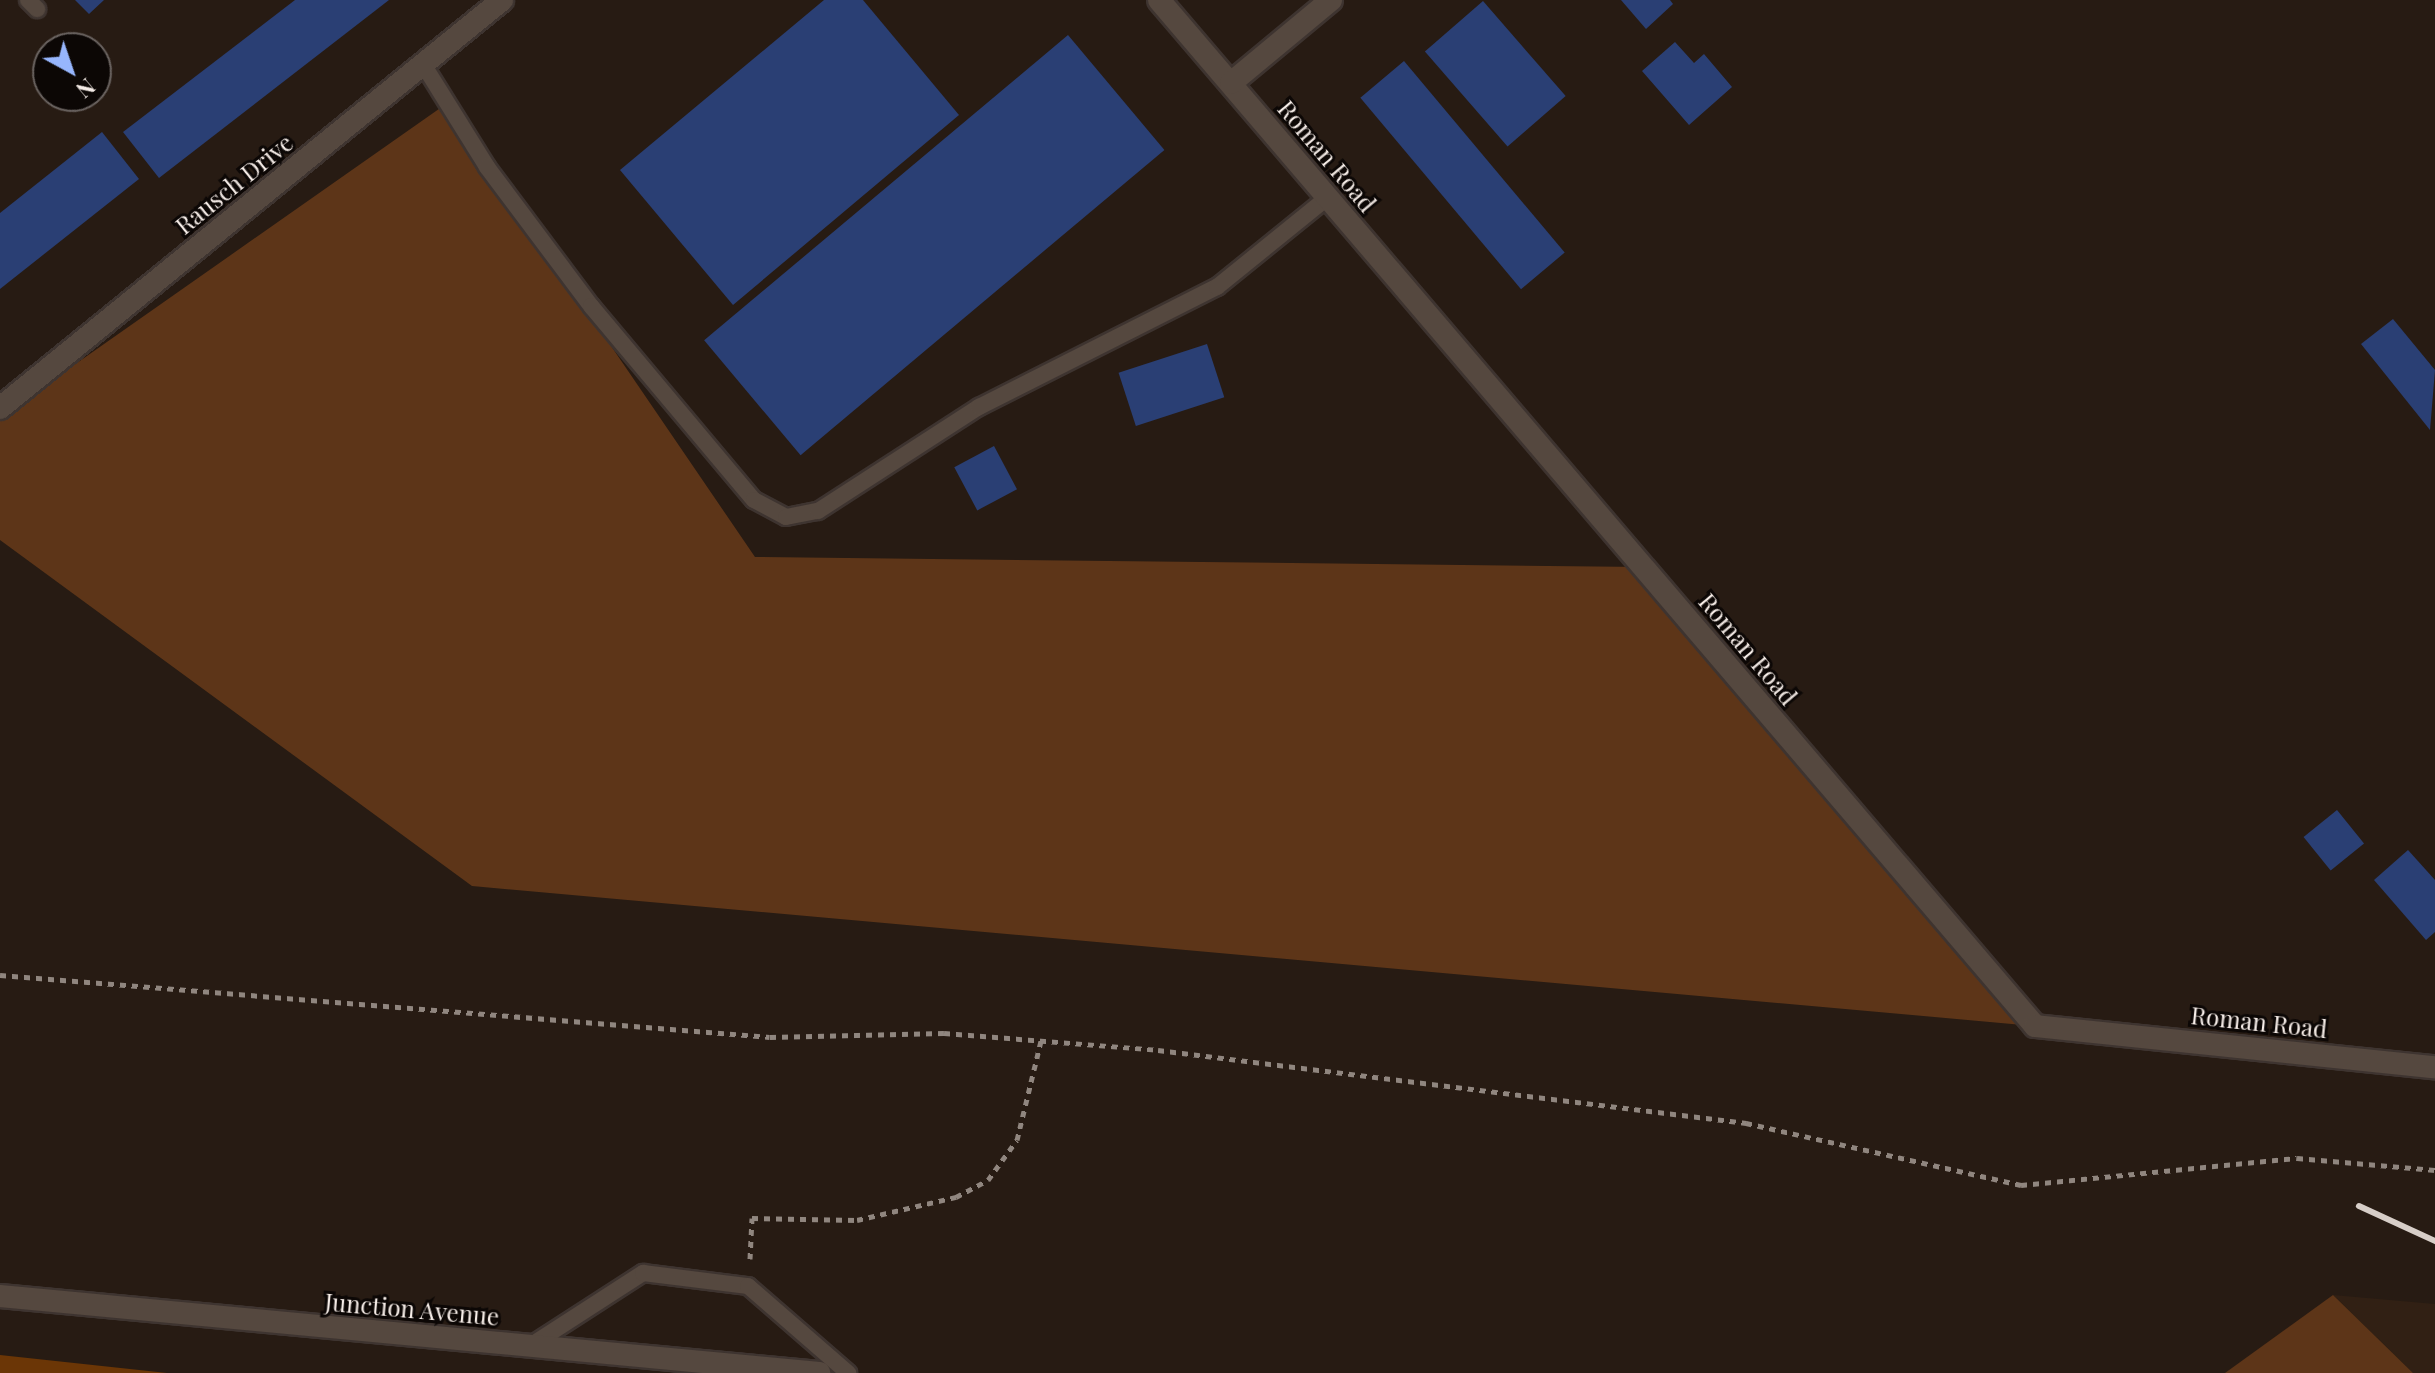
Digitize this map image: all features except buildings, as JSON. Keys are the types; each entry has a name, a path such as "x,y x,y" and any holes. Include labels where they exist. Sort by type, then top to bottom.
{"street":[{"name":"Rausch Drive","path":"0,408 502,0"},
{"name":"Roman Road","path":"1159,0 2035,1026 2435,1067"},
{"path":"1231,83 1331,0"},
{"name":"Junction Avenue","path":"0,1296 819,1373"}],"lane":[{"path":"423,64 487,167 591,306 754,500 786,517 818,511 979,407 1217,287 1328,197"},
{"path":"530,1346 643,1273 748,1286 848,1373"}],"path":[{"path":"0,975 770,1037 944,1033 1041,1041 1746,1123 2021,1185 2297,1158 2435,1170"},
{"path":"748,1286 752,1218 857,1220 956,1197 988,1180 1017,1140 1041,1041"}],"shaded area":[{"path":"446,104 755,557 1644,567 2035,1026 472,886 0,540 0,417"},
{"path":"2333,1295 2435,1304 2435,1373 2413,1373"},
{"path":"2333,1295 2413,1373 2225,1373"},
{"path":"0,1355 167,1373 0,1373"}],"railway":[{"path":"2359,1206 2435,1241"}]}
